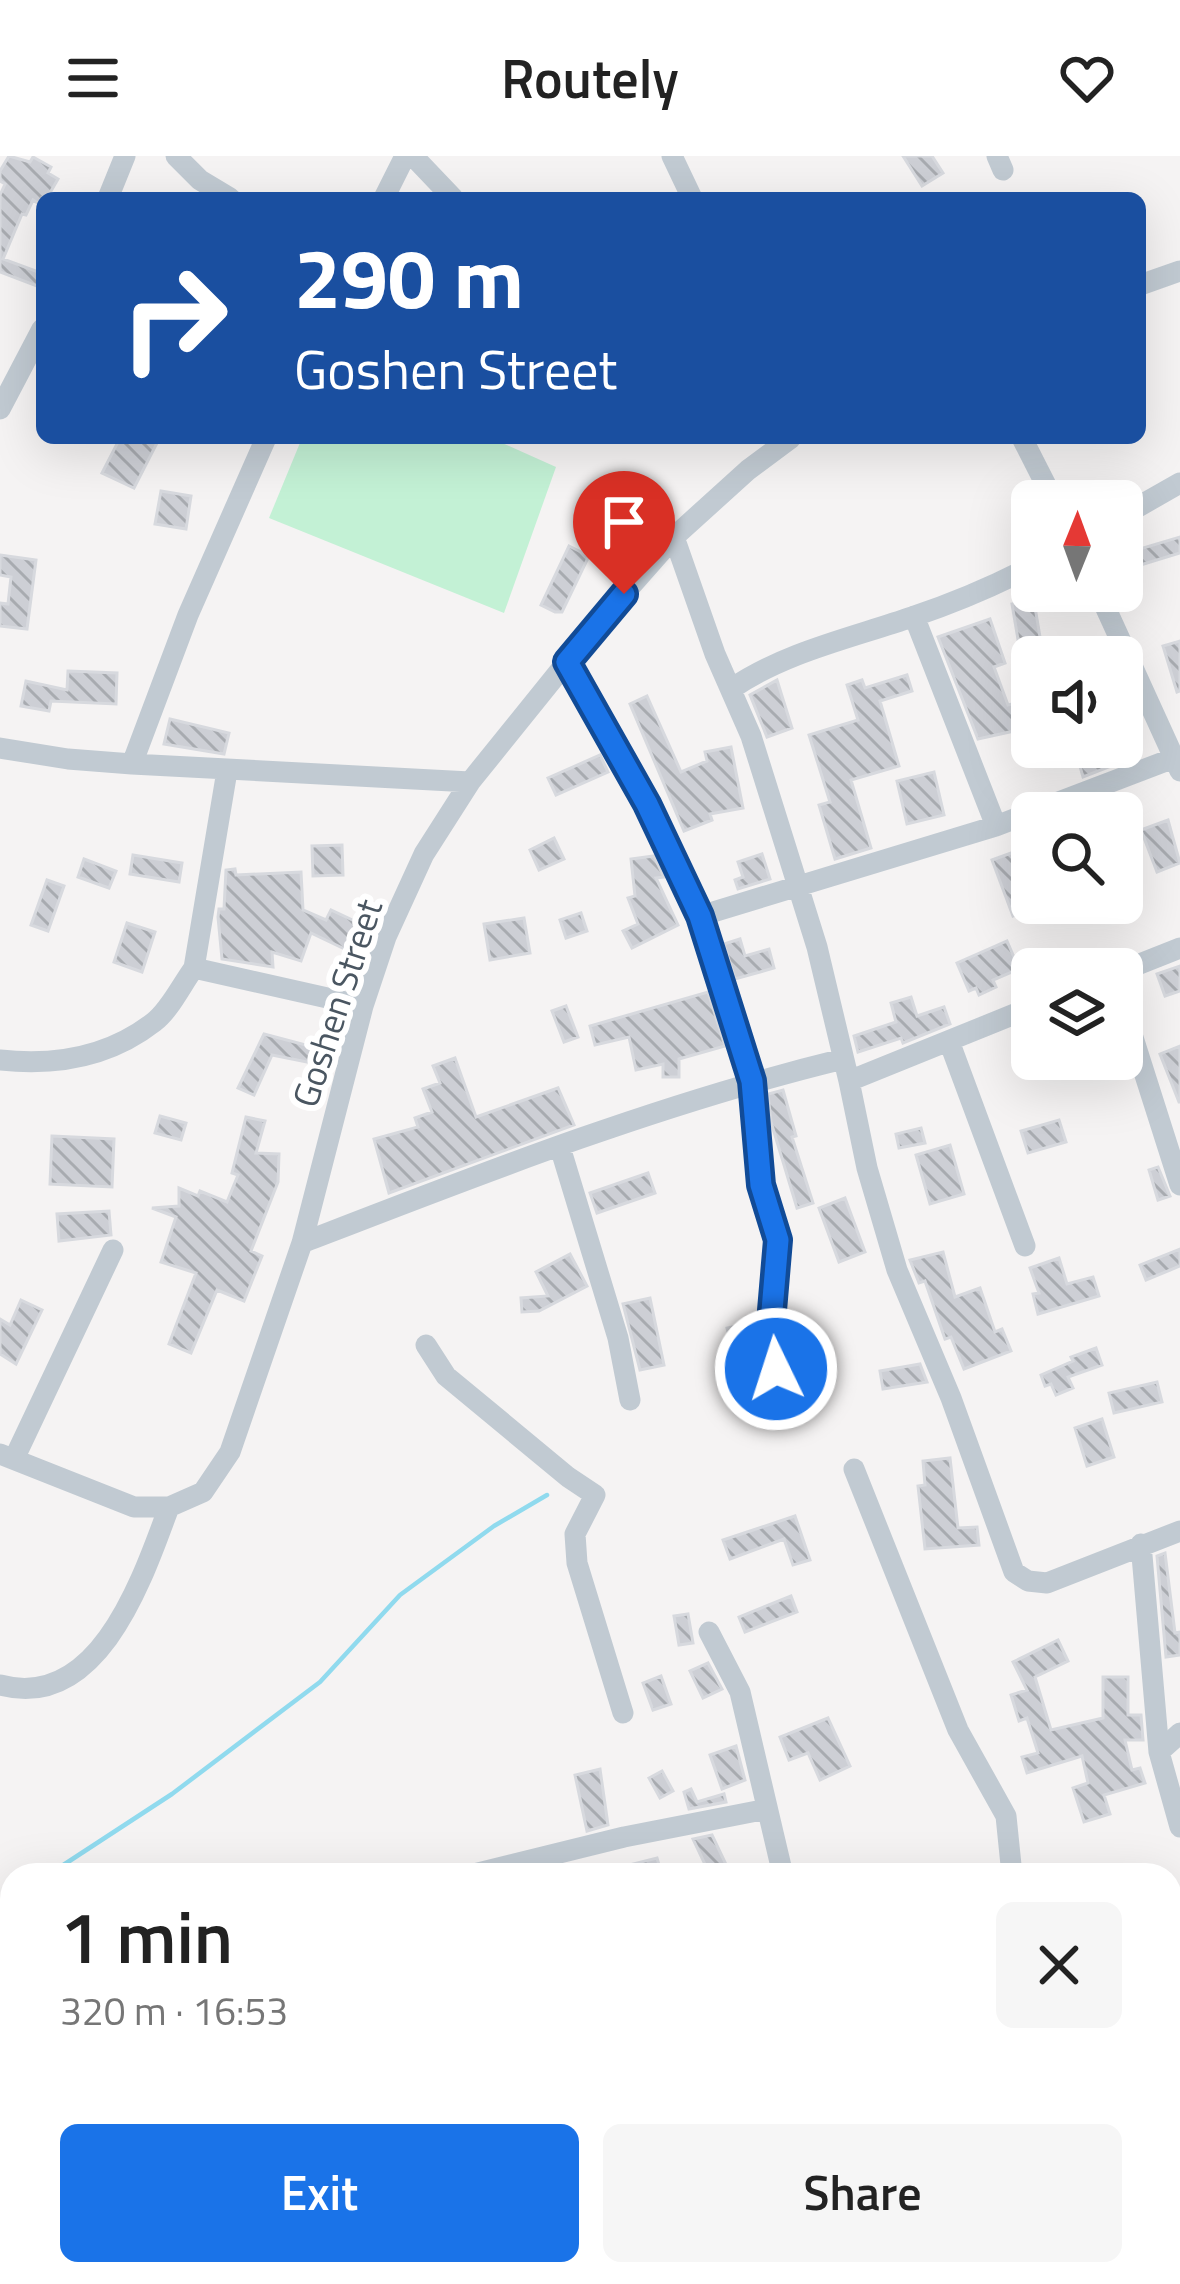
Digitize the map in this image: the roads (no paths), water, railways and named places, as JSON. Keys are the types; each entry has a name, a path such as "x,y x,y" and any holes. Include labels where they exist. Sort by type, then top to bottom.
{"street":[{"path":"110,192 125,156"},
{"path":"176,156 220,192"},
{"path":"388,192 409,156 447,192"},
{"path":"672,156 683,192"},
{"path":"1146,284 1180,271"},
{"path":"0,409 36,340"},
{"path":"132,764 188,615 263,444"},
{"name":"Goshen Street","path":"169,1508 203,1492 230,1452 302,1243 362,1006 386,937 424,854 470,782 674,538 783,444"},
{"path":"1025,444 1043,480"},
{"path":"1143,504 1180,483"},
{"path":"674,538 751,736 817,947 867,1168 897,1270 951,1398 1014,1572 1028,1581 1047,1583 1180,1531"},
{"path":"731,689 800,654 914,616 1011,575"},
{"path":"700,916 1177,765 1108,612"},
{"path":"914,616 996,826"},
{"path":"567,662 642,794 700,916 752,1081 761,1185 778,1240 770,1334 783,1405"},
{"path":"0,748 68,759 227,771 470,782"},
{"path":"0,1060 44,1065 76,1060 156,1021 194,968 227,771"},
{"path":"1143,963 1180,948"},
{"path":"194,968 362,1006"},
{"path":"302,1243 752,1081 846,1070 950,1041 1011,1016"},
{"path":"950,1041 1025,1246"},
{"path":"1143,1070 1180,1185"},
{"path":"560,1147 618,1338 630,1400"},
{"path":"0,1685 45,1687 69,1676 111,1636 137,1592 169,1508 134,1508 7,1456 113,1250"},
{"path":"426,1345 446,1376 595,1495 575,1534 577,1563 623,1714"},
{"path":"854,1469 958,1730 1006,1816 1011,1863"},
{"path":"1141,1544 1159,1752 1180,1827"},
{"path":"709,1632 740,1692 780,1863"},
{"path":"1159,1752 1180,1733"},
{"path":"519,1863 767,1809"}],"waterway":[{"path":"66,1863 172,1794 320,1682 400,1595 494,1526 547,1495"}]}
